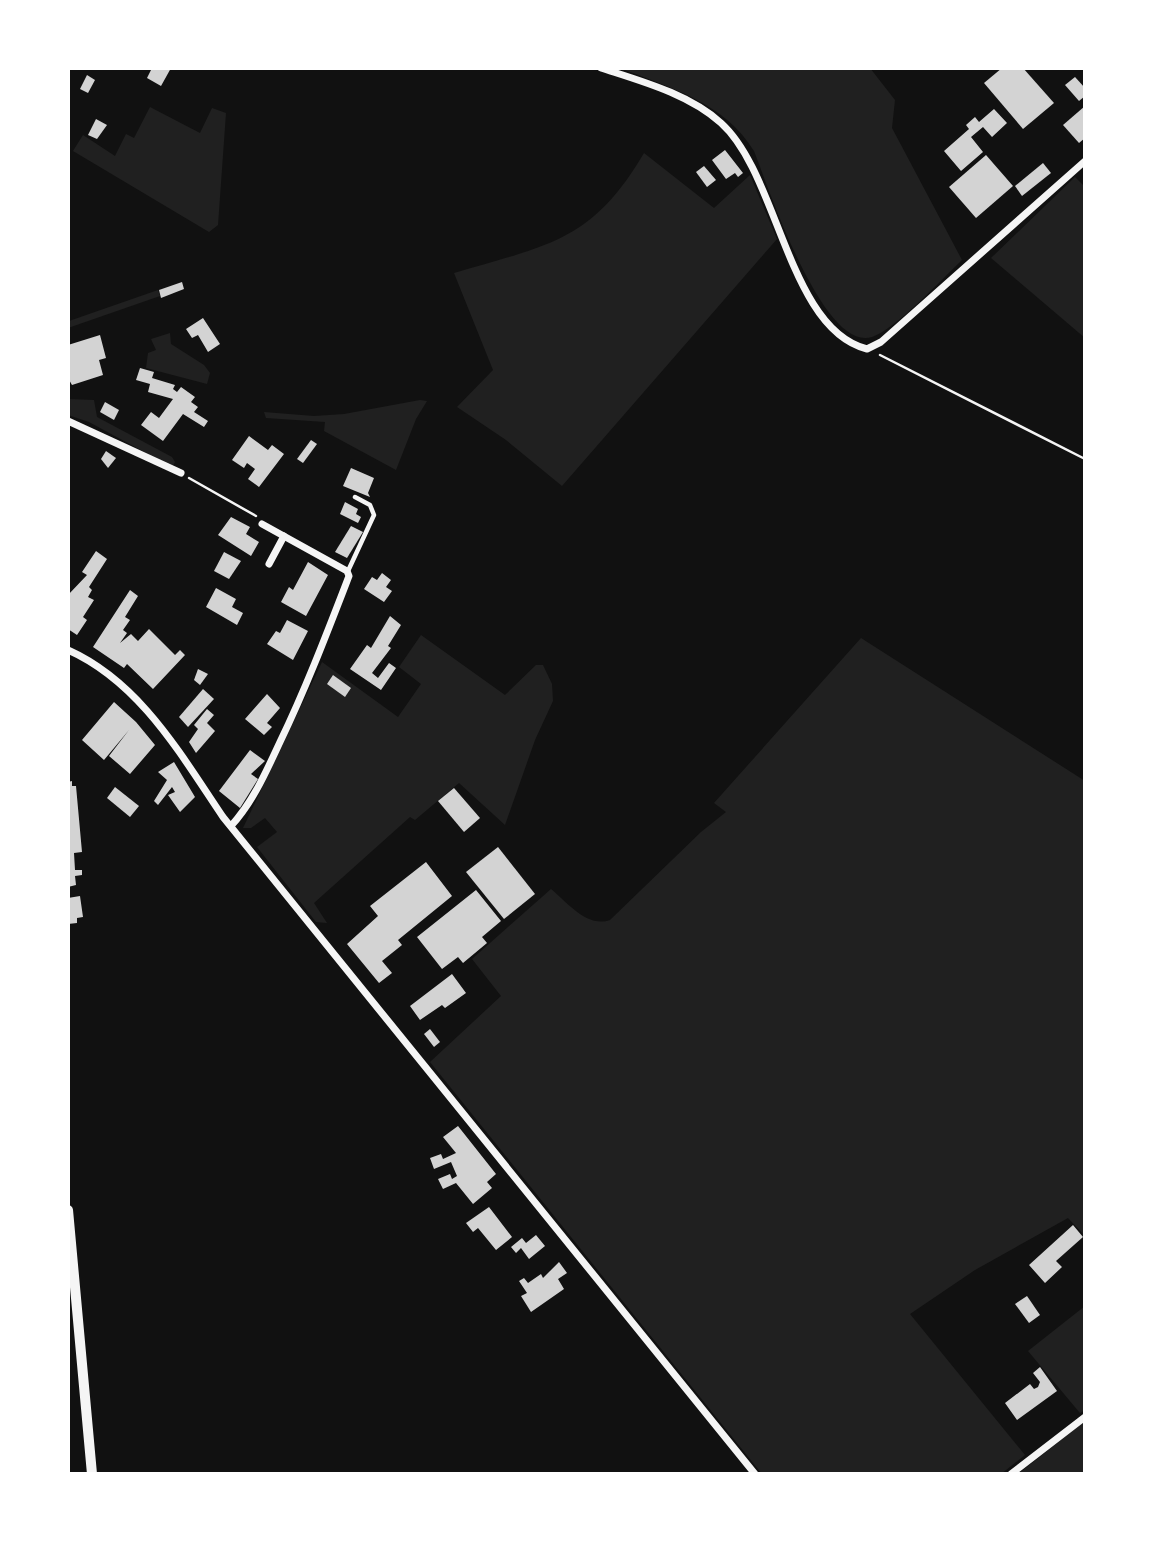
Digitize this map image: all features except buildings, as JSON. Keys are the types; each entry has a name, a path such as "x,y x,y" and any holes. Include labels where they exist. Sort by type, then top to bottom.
{"street":[{"path":"601,68 659,89 705,110 722,124 738,142 758,176 781,237 819,310 844,339 867,349 881,342 1085,161"},
{"path":"68,421 181,473"},
{"path":"231,826 244,813 264,776 309,681 349,576 347,572 262,524"},
{"path":"269,564 284,536"},
{"path":"68,650 82,656 122,687 159,724 231,826 755,1474"},
{"path":"68,1210 92,1474"},
{"path":"1012,1474 1085,1417"}],"lane":[{"path":"347,572 374,515 370,505 355,497"}],"path":[{"path":"867,349 1085,459"},
{"path":"181,473 261,519 262,524"}],"shaded area":[{"path":"620,68 870,68 895,100 892,128 962,260 906,314 882,332 872,337 853,335 835,320 817,294 785,229 754,151 742,134 712,109 695,99"},
{"path":"150,107 200,133 212,108 226,113 218,225 209,232 73,151 83,135 115,156 126,134 134,138"},
{"path":"644,153 714,208 750,175 777,239 562,486 506,440 457,407 493,370 454,273 541,246 585,223 605,206"},
{"path":"1075,177 1085,187 1085,338 991,258"},
{"path":"158,290 160,296 68,328 69,321"},
{"path":"170,333 171,344 204,365 210,373 207,384 146,368 148,353 156,350 151,339"},
{"path":"68,399 94,400 97,417 172,457 175,462 172,467 89,422 68,415"},
{"path":"427,401 416,419 396,470 324,431 325,422 266,418 264,412 314,416 344,414"},
{"path":"421,635 505,695 536,665 543,665 552,684 553,701 535,740 505,825 459,783 415,820 410,817 314,903 327,923 316,922 257,847 277,832 265,818 251,828 243,828 322,662 398,717 421,684 399,667"},
{"path":"861,638 1085,781 1085,1236 1068,1218 975,1270 910,1314 1025,1455 1001,1474 762,1474 430,1062 501,996 472,959 551,889 586,917 602,922 610,920 701,832 726,812 714,803"},
{"path":"1085,1306 1085,1410 1080,1413 1028,1351"},
{"path":"1085,1421 1085,1474 1018,1474"}]}
